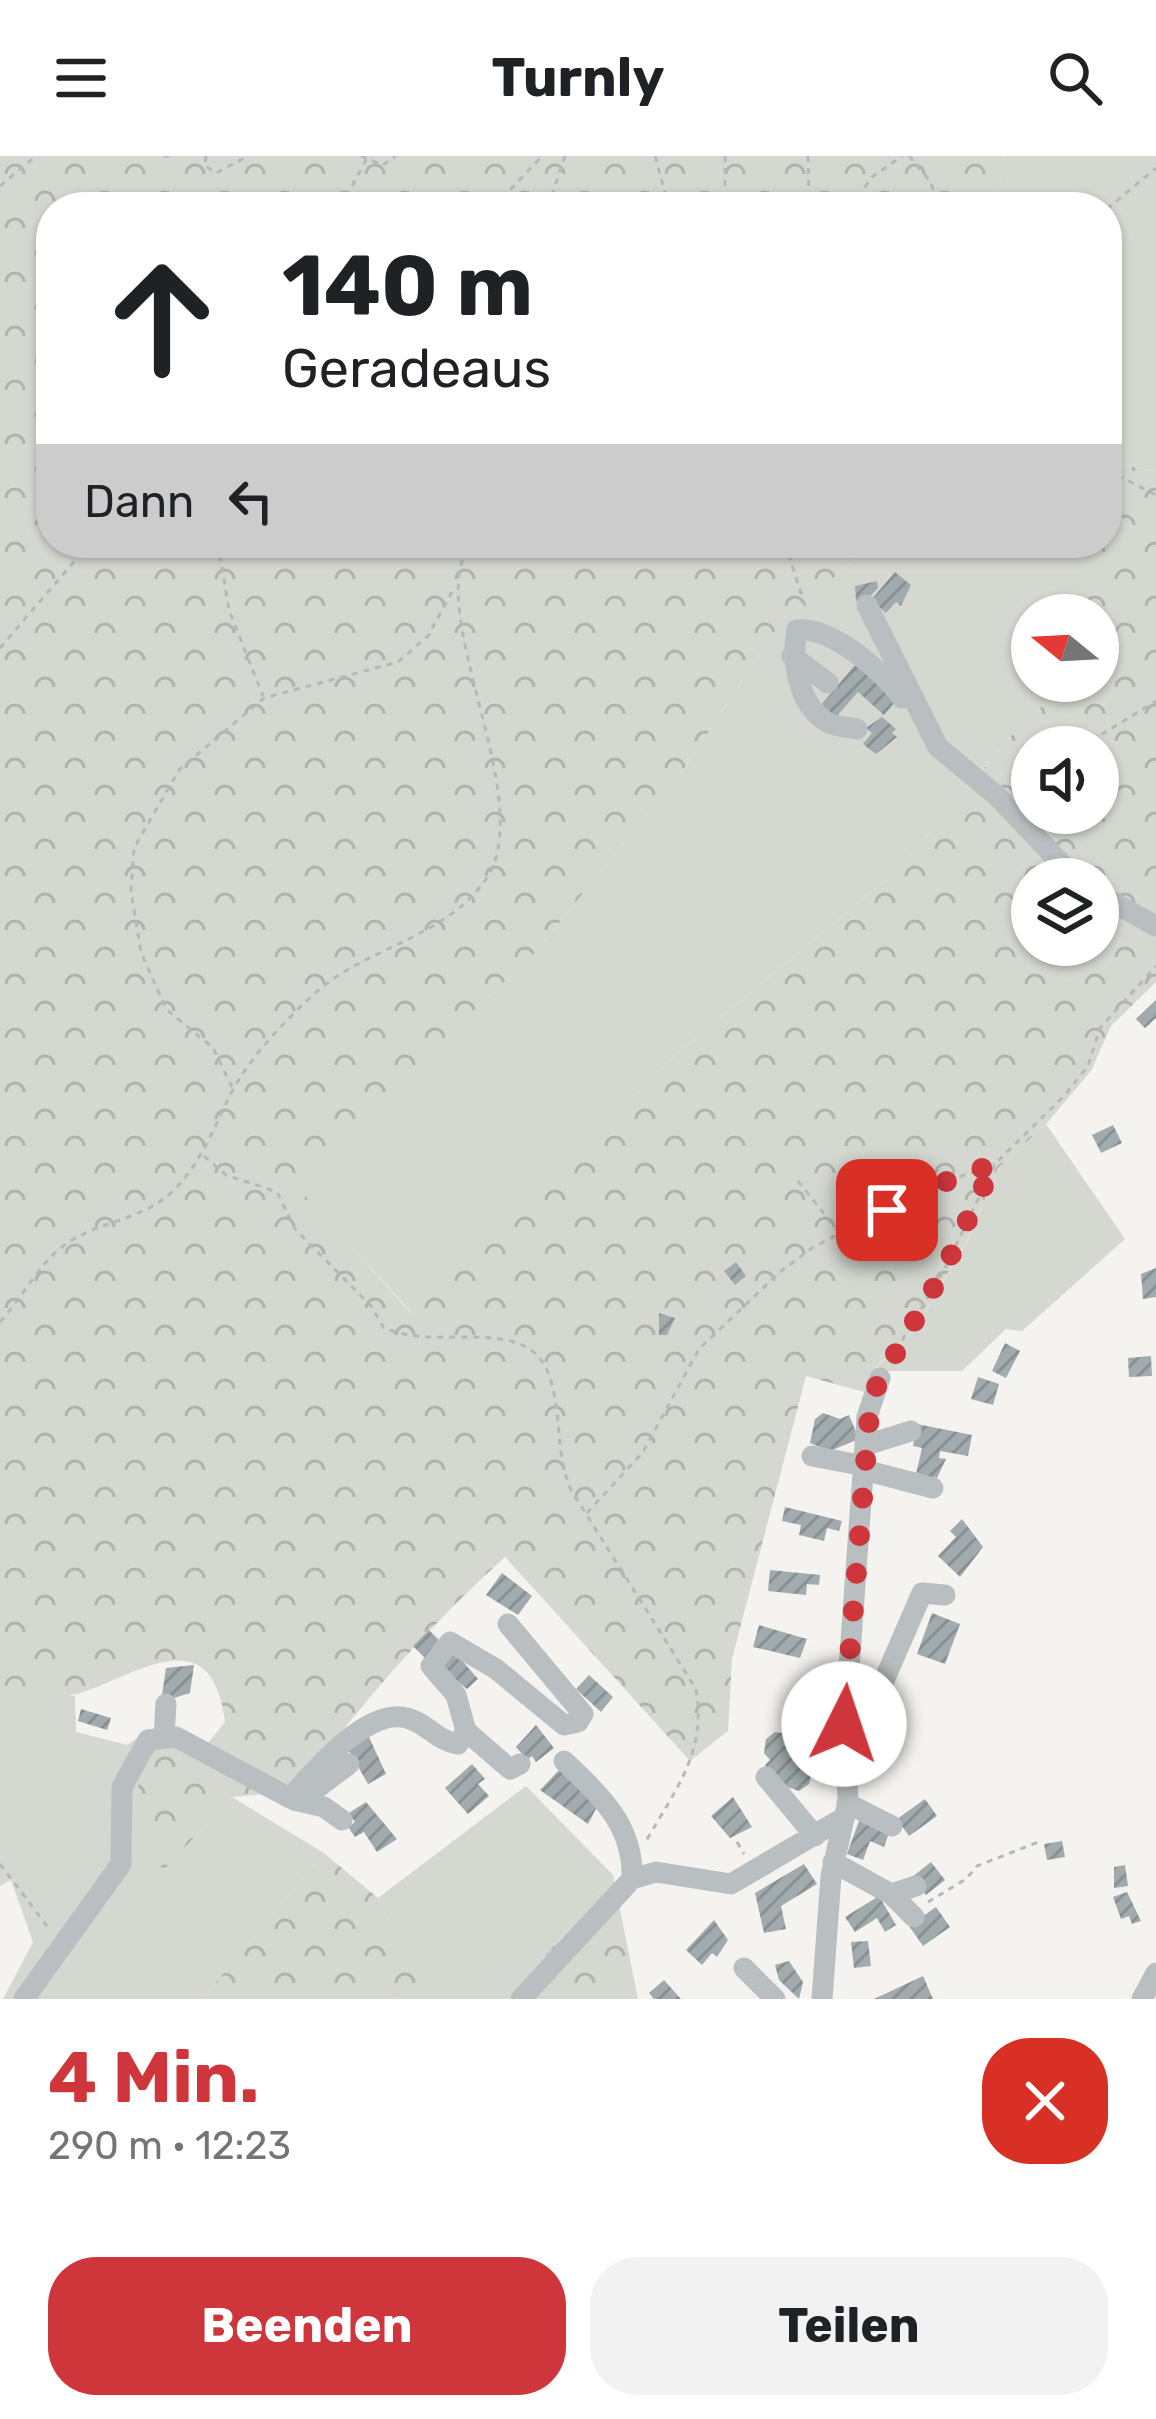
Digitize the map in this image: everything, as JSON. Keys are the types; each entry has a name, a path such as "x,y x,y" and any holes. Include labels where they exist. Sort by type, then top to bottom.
{"street":[{"path":"867,604 938,747"},
{"path":"857,729 827,722 806,697 792,656 797,630 812,628 890,681 938,747 998,797 1056,858"},
{"path":"792,656 828,683"},
{"path":"1119,906 1156,926"},
{"path":"822,1999 833,1862 845,1810 844,1724 867,1417 880,1378"},
{"path":"865,1461 910,1431"},
{"path":"812,1456 865,1461 933,1488"},
{"path":"847,1767 922,1593 945,1595"},
{"path":"508,1624 584,1714 578,1722 564,1725 496,1669 450,1642 431,1666 456,1696 466,1731 510,1768 520,1764"},
{"path":"164,1738 166,1704"},
{"path":"295,1800 327,1756 386,1718 405,1717 443,1742 458,1744 466,1731"},
{"path":"24,1999 122,1864 122,1787 148,1739 176,1738 295,1800 324,1807 342,1820"},
{"path":"564,1761 625,1828 632,1872"},
{"path":"295,1800 349,1764"},
{"path":"766,1777 815,1836"},
{"path":"845,1810 892,1826"},
{"path":"521,1999 632,1872 731,1884 815,1836 845,1810"},
{"path":"833,1862 891,1894 918,1902"},
{"path":"744,1968 775,1999"},
{"path":"1142,1999 1156,1973"}],"path":[{"path":"0,186 36,156"},
{"path":"163,156 174,156"},
{"path":"206,156 205,166 216,172 248,156"},
{"path":"348,192 365,158 383,165 394,156"},
{"path":"508,192 542,156"},
{"path":"553,192 565,156"},
{"path":"656,156 665,192"},
{"path":"725,156 725,192"},
{"path":"808,156 809,192"},
{"path":"862,192 872,177 906,156 934,192"},
{"path":"1122,196 1156,168"},
{"path":"1122,478 1156,495"},
{"path":"0,648 77,558"},
{"path":"220,558 229,610 264,698"},
{"path":"233,1089 213,1048 166,1009 142,952 131,891 134,848 179,770 264,698 398,662 428,636 466,558"},
{"path":"790,558 812,628"},
{"path":"0,1322 53,1255 74,1238 137,1216 172,1192 203,1155 233,1089 261,1050 316,992 360,962 417,939 485,880 501,844 478,690 455,586"},
{"path":"1115,726 1156,701"},
{"path":"880,1378 944,1270 994,1164 1064,1096 1088,1066 1100,1028 1156,966"},
{"path":"203,1155 226,1175 277,1192 295,1228 371,1306 383,1328 471,1342 502,1335 524,1343 546,1369 561,1468 696,1689 703,1724 696,1751 632,1872"},
{"path":"586,1514 643,1452 699,1349 780,1272 918,1192 994,1164"},
{"path":"798,1181 841,1236"},
{"path":"918,1902 966,1879 977,1866 1040,1841"},
{"path":"0,1864 62,1947"}],"green space":[{"path":"0,156 1005,156 999,192 36,192 36,558 858,558 781,621 686,766 533,955 292,1181 411,1313 678,1053 901,867 1011,736 1011,834 1119,834 1119,726 1021,726 1046,702 1119,702 1119,594 1075,594 1086,558 1122,558 1122,465 1156,471 1156,982 1111,1026 1091,1071 1046,1124 998,1168 969,1237 915,1329 873,1370 864,1392 806,1376 732,1659 728,1731 690,1761 505,1557 395,1668 297,1791 232,1797 163,1871 136,1813 143,1734 208,1743 225,1722 217,1690 205,1670 189,1662 170,1661 73,1695 14,1688 0,1713"},
{"path":"1005,156 1156,156 1156,471 1122,465 1122,192 999,192"},
{"path":"858,558 1086,558 1075,594 1011,594 1011,702 1046,702 1021,726 1011,726 1011,736 901,867 678,1053 412,1313 291,1181 533,955 686,766 781,621"},
{"path":"1046,1124 1125,1239 1022,1331 1006,1329 962,1371 873,1371 915,1329 969,1238 998,1168"},
{"path":"14,1687 75,1696 76,1732 127,1745 143,1734 164,1870 232,1797 324,1853 202,1999 3,1999 33,1942 11,1880 0,1886 0,1713"},
{"path":"526,1786 613,1875 509,1999 396,1999 420,1983 378,1898"},
{"path":"324,1853 378,1898 421,1984 396,1999 202,1999"},
{"path":"613,1875 638,1999 509,1999"}],"building":[{"path":"895,572 911,585 901,606 896,602 886,613 871,600"},
{"path":"877,581 878,588 867,599 856,601 855,586"},
{"path":"855,665 897,700 884,715 858,692 836,717 821,705"},
{"path":"882,717 896,729 892,733 897,737 876,754 863,744 872,733 866,728"},
{"path":"1156,1000 1156,1018 1145,1028 1136,1019"},
{"path":"1113,1125 1122,1143 1101,1153 1092,1135"},
{"path":"736,1262 746,1276 735,1285 724,1271"},
{"path":"1156,1268 1156,1297 1143,1299 1141,1274"},
{"path":"659,1313 675,1318 667,1335 659,1335"},
{"path":"1005,1343 1020,1351 1006,1378 992,1371"},
{"path":"1151,1356 1152,1376 1129,1377 1128,1358"},
{"path":"978,1377 999,1384 993,1405 971,1399"},
{"path":"823,1413 840,1419 849,1415 859,1439 830,1451 810,1443 815,1419"},
{"path":"917,1424 972,1435 968,1456 940,1451 939,1458 946,1459 937,1478 916,1474 922,1448 913,1446"},
{"path":"785,1507 842,1521 839,1531 827,1528 824,1541 799,1535 801,1525 782,1521"},
{"path":"962,1519 983,1547 960,1577 938,1556 956,1537 950,1531"},
{"path":"770,1570 820,1575 819,1585 807,1584 806,1595 768,1591"},
{"path":"502,1573 532,1596 518,1615 486,1595"},
{"path":"932,1613 960,1624 945,1664 917,1654"},
{"path":"759,1625 807,1639 800,1658 753,1647"},
{"path":"429,1630 442,1643 426,1659 413,1646"},
{"path":"453,1650 478,1679 467,1689 441,1668"},
{"path":"194,1665 190,1693 161,1702 166,1668"},
{"path":"810,1671 835,1679 831,1693 841,1696 840,1720 825,1718 825,1709 816,1707 810,1725 798,1714"},
{"path":"589,1675 613,1697 601,1712 576,1689"},
{"path":"81,1709 111,1718 107,1730 78,1721"},
{"path":"536,1725 554,1748 536,1762 532,1756 527,1760 516,1747"},
{"path":"775,1732 788,1734 812,1772 809,1784 799,1791 776,1783 765,1765 770,1760 764,1753 766,1739"},
{"path":"369,1737 386,1774 368,1784 348,1749"},
{"path":"472,1764 485,1779 478,1784 489,1796 468,1814 445,1788"},
{"path":"561,1768 598,1805 588,1824 540,1790"},
{"path":"733,1797 752,1827 730,1838 711,1816"},
{"path":"925,1799 937,1816 909,1836 897,1819"},
{"path":"366,1802 397,1839 377,1852 364,1832 355,1837 348,1827 355,1822 349,1813"},
{"path":"860,1818 889,1833 884,1847 870,1841 863,1860 847,1854"},
{"path":"1062,1841 1065,1857 1047,1860 1044,1844"},
{"path":"931,1862 945,1880 926,1895 912,1877"},
{"path":"804,1864 817,1884 781,1906 786,1929 764,1933 755,1893"},
{"path":"1125,1865 1128,1886 1114,1888 1114,1867"},
{"path":"1127,1892 1141,1921 1132,1924 1129,1916 1121,1919 1113,1897"},
{"path":"879,1896 896,1925 885,1932 877,1918 855,1932 845,1917"},
{"path":"936,1907 950,1927 923,1946 909,1926"},
{"path":"714,1920 728,1940 717,1957 712,1953 702,1965 686,1950"},
{"path":"868,1941 871,1966 854,1968 851,1942"},
{"path":"789,1961 803,1982 799,1999 779,1980 775,1965"},
{"path":"923,1976 933,1999 874,1999"},
{"path":"664,1980 681,1999 654,1999 649,1993"}],"route":[{"path":"844,1724 871,1396 944,1270 994,1164 918,1192 887,1210"}]}
